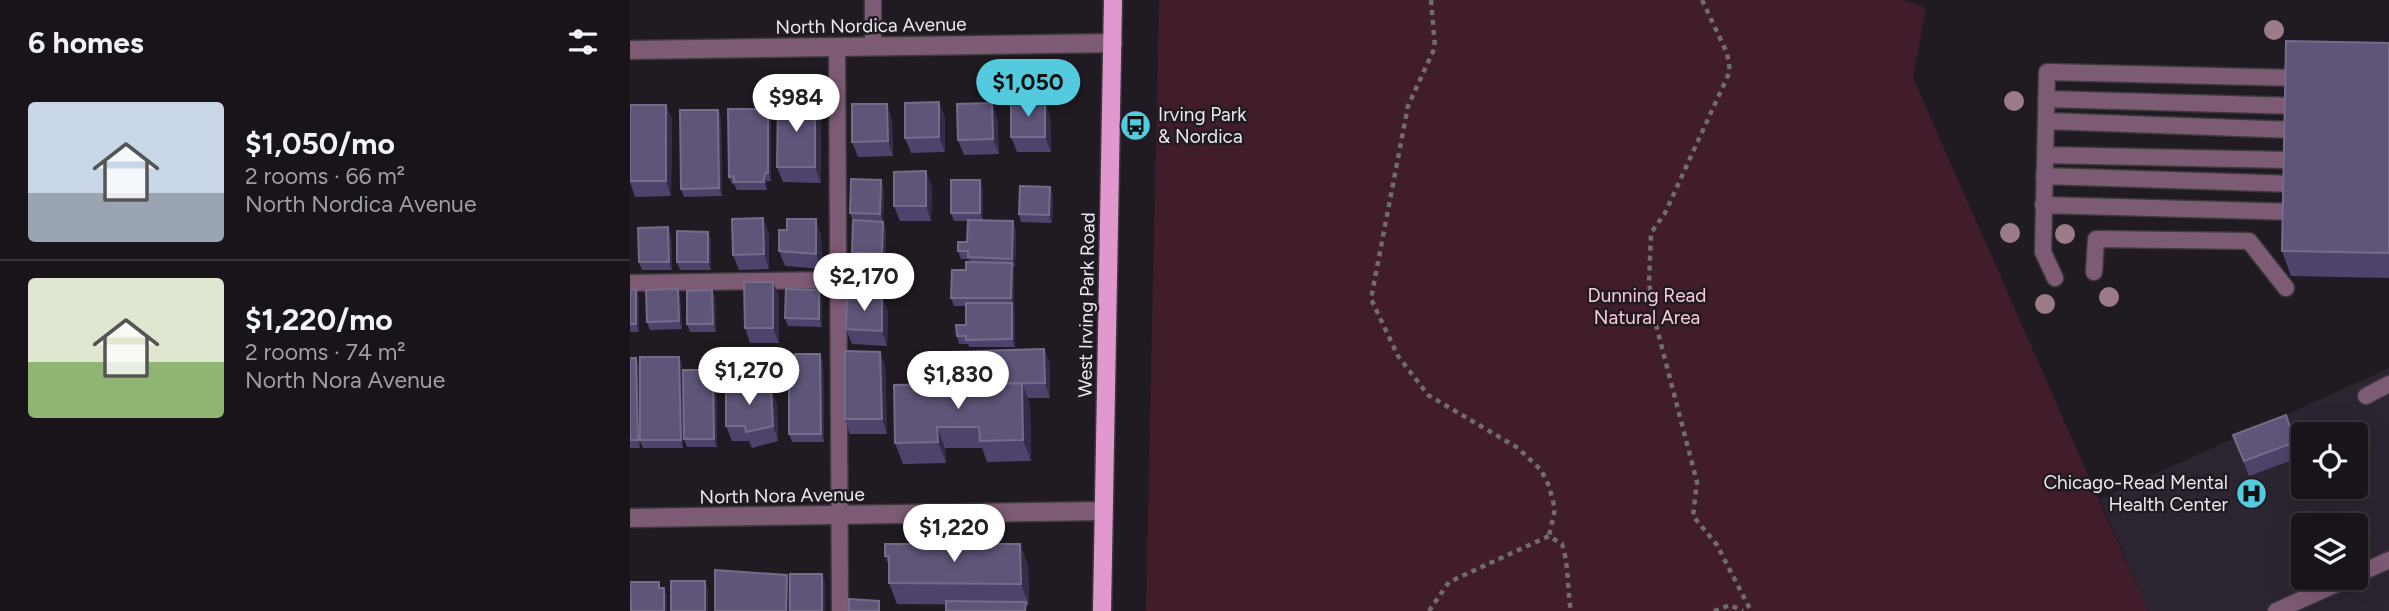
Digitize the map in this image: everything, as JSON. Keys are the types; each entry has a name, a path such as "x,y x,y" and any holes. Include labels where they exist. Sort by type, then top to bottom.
{"main road":[{"name":"West Irving Park Road","path":"1102,611 1113,0"}],"street":[{"name":"North Nordica Avenue","path":"630,50 1113,43"},
{"name":"North Nora Avenue","path":"630,518 1103,511"}],"lane":[{"path":"873,0 873,46"},
{"path":"837,47 840,611"},
{"path":"2055,278 2043,252 2047,72 2295,78"},
{"path":"2046,99 2295,106"},
{"path":"2046,121 2294,130"},
{"path":"2045,155 2294,160"},
{"path":"2044,176 2293,184"},
{"path":"2043,205 2292,212"},
{"path":"2094,272 2096,239 2249,241 2286,288"},
{"path":"630,284 839,280"},
{"path":"2365,396 2389,384"},
{"path":"2368,570 2389,560"},
{"path":"2276,611 2323,590"}],"path":[{"path":"1432,0 1435,47 1408,106 1371,299 1398,356 1428,395 1518,448 1541,470 1549,486 1555,509 1549,536"},
{"path":"1702,0 1727,53 1730,71 1665,213 1651,233 1649,283 1655,321 1697,482 1693,516 1717,545 1751,611"},
{"path":"1429,611 1449,582 1549,536"},
{"path":"1549,536 1562,544 1568,564 1565,576 1571,611"},
{"path":"1714,611 1730,605 1743,611"}],"shaded area":[{"name":"Chicago-Read Mental Health Center","path":"2389,368 2389,611 2148,611 2100,499"}],"green space":[{"name":"Dunning Read Natural Area","path":"1159,0 1902,0 1926,8 1913,78 2148,611 1146,611"}],"building":[{"path":"2286,41 2389,43 2389,253 2282,251"},
{"path":"778,100 815,101 815,167 777,167"},
{"path":"1045,100 1045,137 1011,137 1011,101"},
{"path":"939,102 939,137 905,138 905,103"},
{"path":"992,103 993,139 958,140 957,104"},
{"path":"852,104 887,104 888,141 852,142"},
{"path":"630,105 666,105 666,181 630,181"},
{"path":"728,109 768,109 768,173 765,173 764,182 734,182 734,176 729,177"},
{"path":"680,110 718,110 719,188 681,189"},
{"path":"926,171 926,206 894,206 894,172"},
{"path":"851,179 881,180 880,214 850,213"},
{"path":"951,180 980,180 980,213 951,213"},
{"path":"1020,186 1050,187 1049,215 1019,214"},
{"path":"763,218 764,254 733,255 732,219"},
{"path":"787,219 816,219 816,254 779,251 779,230 787,230"},
{"path":"853,220 883,222 882,253 852,252"},
{"path":"968,220 1013,221 1012,259 968,257 968,251 958,251 958,242 967,242"},
{"path":"668,227 669,262 639,262 638,228"},
{"path":"677,231 708,232 708,262 677,262"},
{"path":"966,262 1012,263 1011,298 951,298 952,270 966,270"},
{"path":"849,264 886,265 885,289 848,288"},
{"path":"744,282 773,282 773,328 745,328"},
{"path":"636,289 636,324 630,324 630,290"},
{"path":"678,289 679,321 647,322 646,290"},
{"path":"786,289 819,290 819,319 785,318"},
{"path":"712,290 713,324 687,324 687,291"},
{"path":"847,296 882,297 882,331 846,329"},
{"path":"966,303 1012,303 1012,339 966,340 966,336 957,336 956,325 966,325"},
{"path":"1044,349 1045,383 949,385 948,352"},
{"path":"845,351 880,352 882,419 845,419"},
{"path":"795,354 820,354 821,434 789,434 789,367 795,366"},
{"path":"640,357 679,357 681,440 640,440"},
{"path":"630,358 636,358 638,440 630,440"},
{"path":"683,370 713,370 714,439 684,439"},
{"path":"746,379 747,389 771,389 773,426 746,432 745,426 726,426 726,389 733,388 733,380"},
{"path":"1022,383 1023,440 980,441 979,427 937,427 938,442 895,443 894,385"},
{"path":"2286,415 2291,430 2291,443 2244,461 2233,435"},
{"path":"885,544 1020,544 1021,584 889,583 889,556 885,556"},
{"path":"715,570 787,575 786,611 715,611"},
{"path":"790,574 822,574 822,611 790,611"},
{"path":"671,581 705,581 705,611 671,611"},
{"path":"630,582 659,582 659,588 664,588 664,611 631,611"},
{"path":"849,599 879,601 879,611 849,611"},
{"path":"946,601 1026,602 1025,611 946,611"}],"place":[{"name":"Irving Park & Nordica","path":"1135,125"},
{"name":"Chicago-Read Mental Health Center","path":"2251,493"}]}
